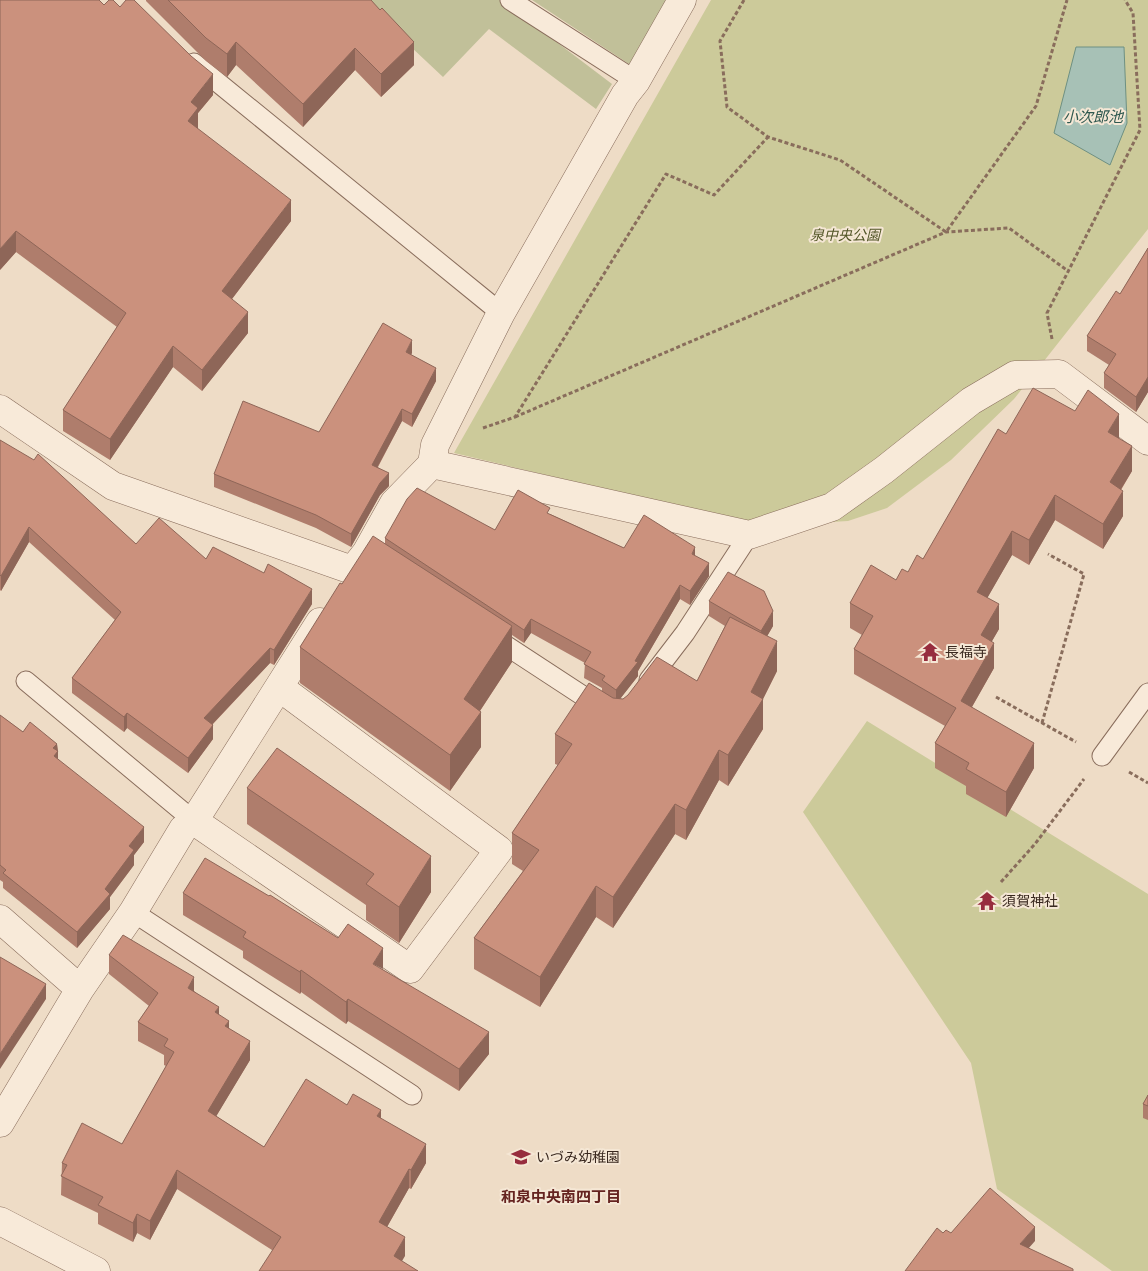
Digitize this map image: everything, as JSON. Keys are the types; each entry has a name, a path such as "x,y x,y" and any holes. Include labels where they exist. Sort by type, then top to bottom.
{"street":[{"path":"0,1123 80,989 133,912 183,829 194,821 334,599 367,562 394,503 433,454 501,313 625,95 636,80 682,0"},
{"path":"433,454 749,535 832,507 884,470 971,401 1015,375 1059,374 1148,441"},
{"path":"0,409 113,486 367,562"},
{"path":"194,821 410,970 499,850 279,687"},
{"path":"0,919 80,989"},
{"path":"0,1221 96,1271"}],"lane":[{"path":"510,0 636,80"},
{"path":"178,48 199,69 501,313"},
{"path":"637,695 685,633 749,535"},
{"path":"474,624 619,719"},
{"path":"26,681 194,821"},
{"path":"1102,756 1148,693"},
{"path":"133,912 412,1094"}],"path":[{"path":"744,0 720,41 727,107 768,138 840,160 946,232"},
{"path":"946,232 1036,106 1067,0"},
{"path":"1059,374 1047,313 1140,130 1133,13 1125,0"},
{"path":"515,417 666,174 714,195 768,138"},
{"path":"433,454 946,232 1009,228 1068,271"},
{"path":"1042,723 1084,574 1048,554"},
{"path":"996,697 1102,756 1035,844 1001,882"}],"green space":[{"path":"361,0 501,0 612,84 596,109 489,29 443,77"},
{"path":"532,0 671,0 632,66"},
{"name":"泉中央公園","path":"711,0 1148,0 1148,229 1014,399 951,460 887,508 848,521 760,526 454,453"},
{"path":"867,721 1148,894 1148,1271 1112,1271 997,1189 971,1063 803,812"}],"water":[{"name":"小次郎池","path":"1076,47 1124,47 1127,123 1110,165 1054,133"}],"building":[{"path":"0,0 99,0 104,5 109,0 113,0 120,7 126,0 134,0 191,56 213,74 191,102 198,108 188,121 291,200 222,291 248,312 202,370 173,346 110,439 63,410 126,313 16,231 0,249"},
{"path":"168,0 371,0 380,10 382,8 414,42 381,74 355,48 303,104 236,42 227,54 206,38"},
{"path":"1148,248 1148,377 1136,397 1104,373 1116,354 1087,336 1116,291 1120,294"},
{"path":"383,323 412,340 406,352 436,368 412,414 402,409 372,465 389,473 380,483 351,534 316,515 214,474 243,401 319,432"},
{"path":"1033,388 1075,411 1088,390 1119,414 1108,432 1132,446 1110,482 1123,491 1103,524 1055,495 1029,540 1012,531 977,592 999,604 981,635 994,643 961,701 1034,743 1006,792 966,769 969,763 935,743 956,708 854,649 873,616 850,603 871,565 896,580 902,569 908,572 917,555 923,559 998,429 1006,434"},
{"path":"0,440 34,460 38,454 136,544 159,518 206,559 213,547 264,573 268,564 312,589 274,650 270,648 204,718 213,725 188,758 127,713 124,717 72,678 121,612 29,527 0,575"},
{"path":"417,488 495,530 518,490 550,508 547,513 624,548 644,515 695,547 692,554 709,563 690,591 680,585 635,661 638,662 616,690 602,680 605,676 584,664 591,652 531,619 524,630 385,538 407,499"},
{"path":"373,536 512,626 464,699 481,712 450,755 300,647 340,583 342,584"},
{"path":"728,572 764,591 773,611 761,631 709,601"},
{"path":"730,617 777,641 751,692 763,699 728,755 719,750 686,810 675,804 613,897 596,886 540,977 474,938 539,850 512,833 572,744 555,734 589,683 613,698 623,699 657,657 697,681"},
{"path":"0,715 23,732 30,722 57,744 53,748 58,751 54,756 144,827 129,846 134,850 105,889 110,894 77,932 3,873 6,870 0,865"},
{"path":"277,748 431,856 399,907 366,884 374,874 247,788"},
{"path":"205,858 270,895 338,938 348,924 383,948 373,964 489,1032 459,1069 348,999 346,1002 301,970 300,972 243,937 246,932 183,893"},
{"path":"123,935 194,977 188,988 219,1007 215,1012 229,1021 225,1026 250,1041 208,1111 264,1147 306,1079 347,1105 353,1094 381,1110 377,1116 426,1144 411,1170 409,1169 379,1222 405,1237 394,1256 418,1271 259,1271 281,1237 177,1170 150,1221 137,1214 133,1223 98,1205 103,1197 61,1176 67,1165 62,1163 82,1123 122,1144 174,1052 164,1046 168,1039 138,1022 158,993 109,955"},
{"path":"0,957 46,984 0,1054"},
{"path":"1148,1095 1148,1106 1143,1104"},
{"path":"990,1188 1035,1227 1020,1244 1073,1269 1073,1271 905,1271 937,1228 943,1233 946,1230 951,1233"}],"place":[{"name":"長福寺","path":"930,652"},
{"name":"須賀神社","path":"987,901"},
{"name":"いづみ幼稚園","path":"521,1157"}],"district":[{"name":"和泉中央南四丁目","path":"561,1197"}]}
